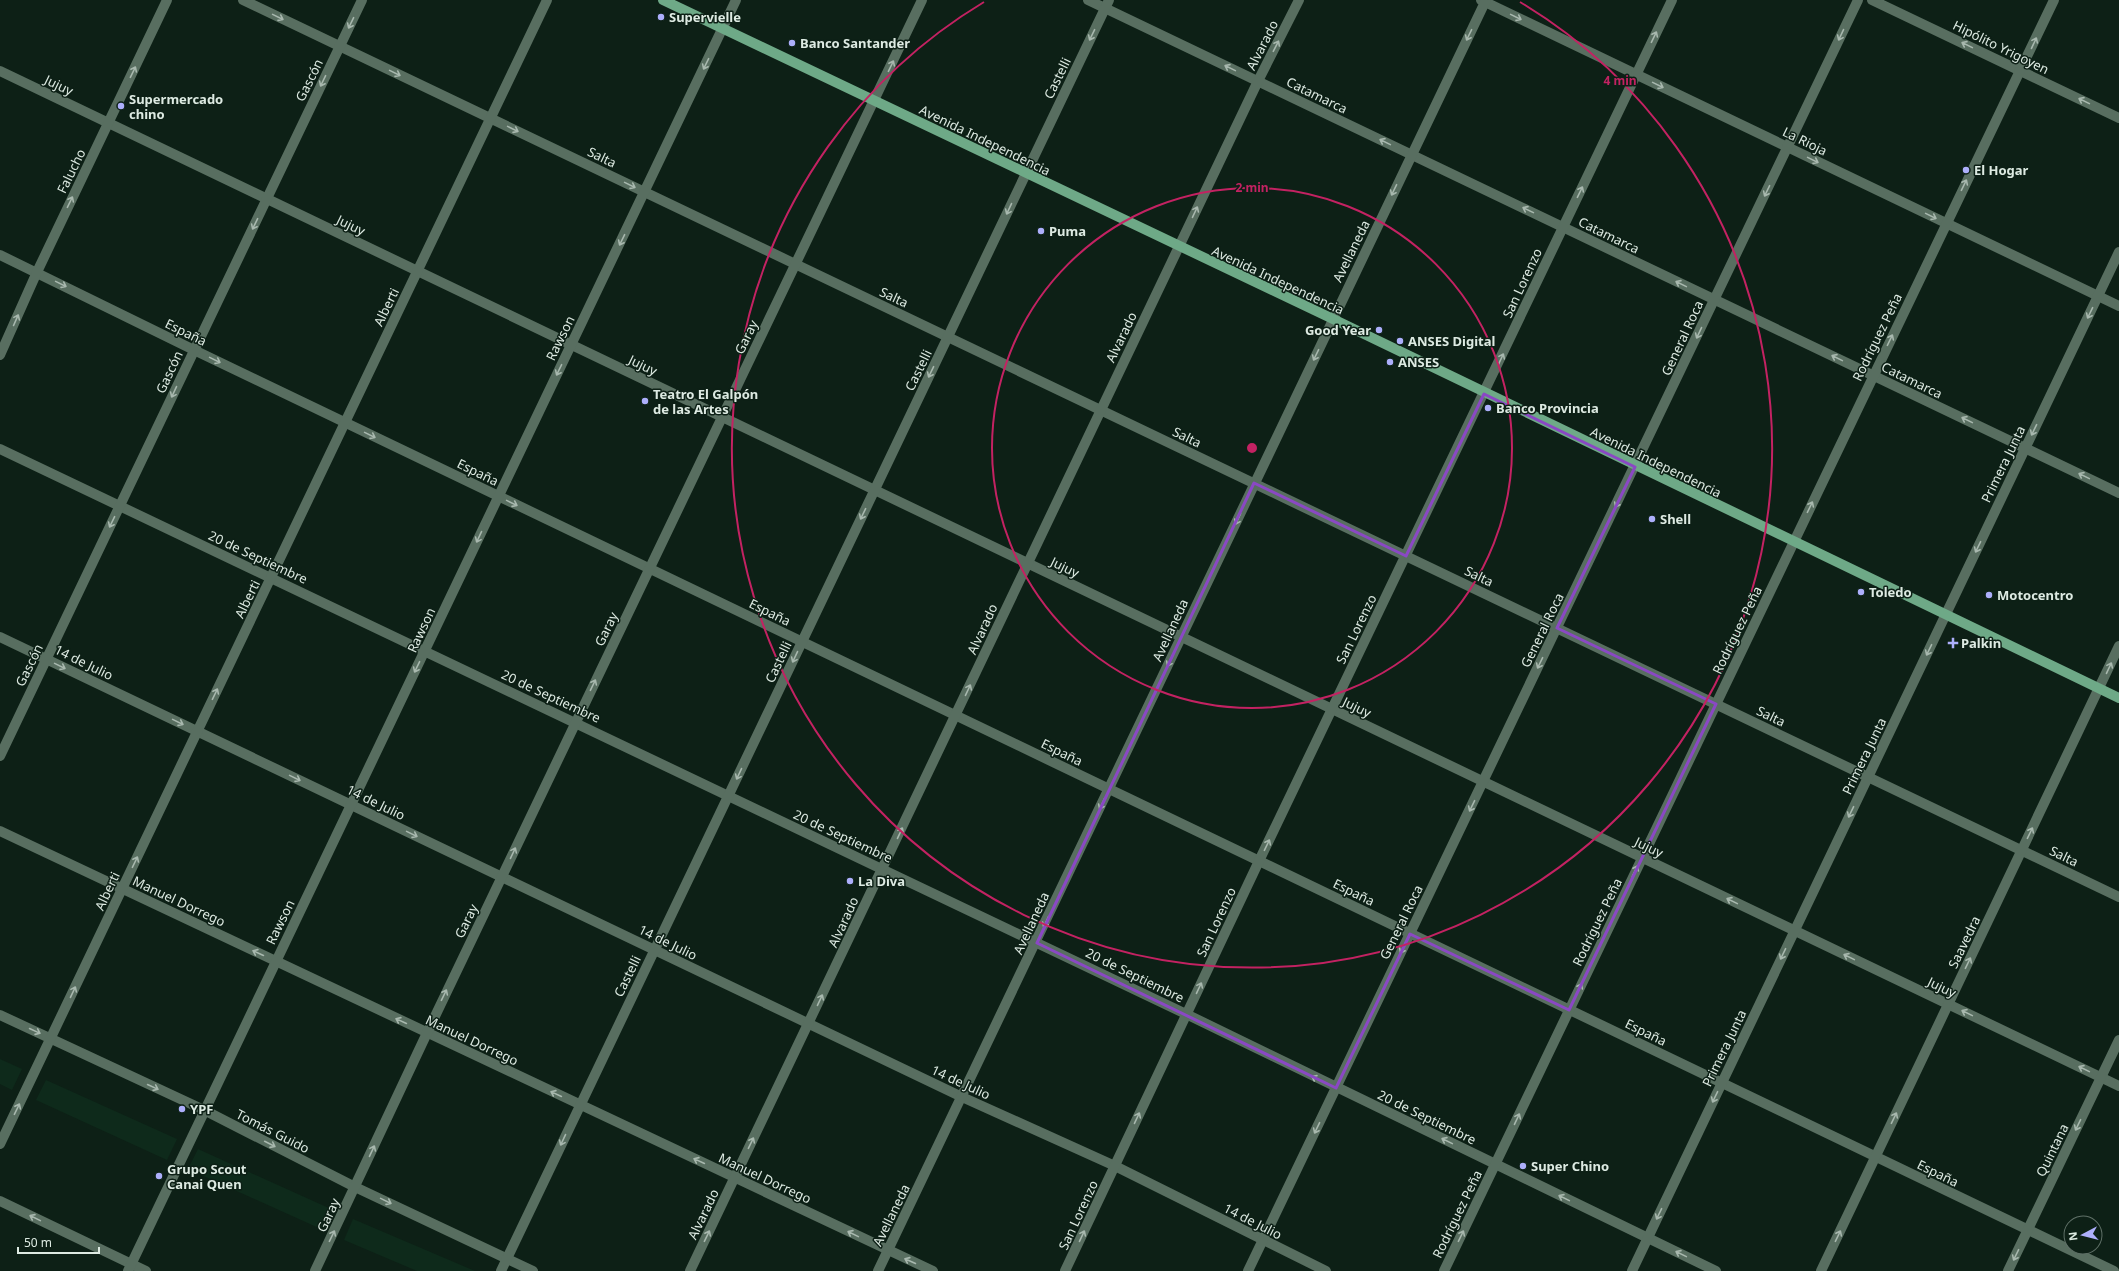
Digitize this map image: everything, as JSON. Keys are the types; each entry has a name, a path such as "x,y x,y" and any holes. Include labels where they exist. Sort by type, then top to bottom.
{"main road":[{"name":"Avenida Independencia","path":"663,0 2119,698"}],"street":[{"name":"Falucho","path":"0,355 37,272 167,0"},
{"name":"Salta","path":"243,0 2119,897"},
{"name":"Gascón","path":"0,756 362,0"},
{"name":"Alberti","path":"0,1144 547,0"},
{"name":"Rawson","path":"130,1267 736,0"},
{"name":"Garay","path":"315,1271 426,1033 922,0"},
{"name":"Catamarca","path":"1088,0 1107,4 1258,81 2119,493"},
{"name":"Alvarado","path":"690,1271 1178,247 1299,0"},
{"name":"San Lorenzo","path":"1066,1271 1186,1014 1672,0"},
{"name":"General Roca","path":"1248,1271 1858,0"},
{"name":"Hipólito Yrigoyen","path":"1872,0 2119,118"},
{"name":"Rodríguez Peña","path":"1444,1271 2054,0"},
{"name":"La Rioja","path":"1484,1 2119,306"},
{"name":"Avellaneda","path":"878,1271 1037,942 1484,1"},
{"name":"Castelli","path":"501,1271 1107,4"},
{"name":"Jujuy","path":"0,71 2119,1086"},
{"name":"Primera Junta","path":"1632,1271 2119,252"},
{"name":"España","path":"0,255 345,423 2114,1271"},
{"name":"20 de Septiembre","path":"0,449 1037,942 1716,1271"},
{"name":"14 de Julio","path":"0,637 808,1024 962,1097 1115,1166 1262,1241 1326,1271"},
{"name":"Saavedra","path":"1821,1271 2119,646"},
{"name":"Manuel Dorrego","path":"0,831 932,1271"},
{"name":"Tomás Guido","path":"0,1015 204,1110 355,1187 533,1271"},
{"name":"Quintana","path":"2008,1271 2119,1040"},
{"path":"0,1201 130,1267 146,1271"}],"highlighted area":[{"path":"1484,394 1635,467 1557,628 1716,704 1569,1010 1410,934 1336,1088 1037,943 1254,483 1406,556"}],"shaded area":[{"path":"0,1059 22,1069 12,1090 0,1084"},
{"path":"46,1080 177,1139 167,1160 36,1100"},
{"path":"198,1149 331,1209 321,1229 188,1169"},
{"path":"353,1219 475,1271 417,1271 344,1240"}],"place":[{"name":"Supervielle","path":"661,17"},
{"name":"Banco Santander","path":"792,43"},
{"name":"Supermercado chino","path":"121,106"},
{"name":"El Hogar","path":"1966,170"},
{"name":"Puma","path":"1041,231"},
{"name":"Good Year","path":"1379,330"},
{"name":"ANSES Digital","path":"1400,341"},
{"name":"ANSES","path":"1390,362"},
{"name":"Teatro El Galpón de las Artes","path":"645,401"},
{"name":"Banco Provincia","path":"1488,408"},
{"name":"Shell","path":"1652,519"},
{"name":"Toledo","path":"1861,592"},
{"name":"Motocentro","path":"1989,595"},
{"name":"Palkin","path":"1953,643"},
{"name":"La Diva","path":"850,881"},
{"name":"YPF","path":"182,1109"},
{"name":"Super Chino","path":"1523,1166"},
{"name":"Grupo Scout Canai Quen","path":"159,1176"}]}
